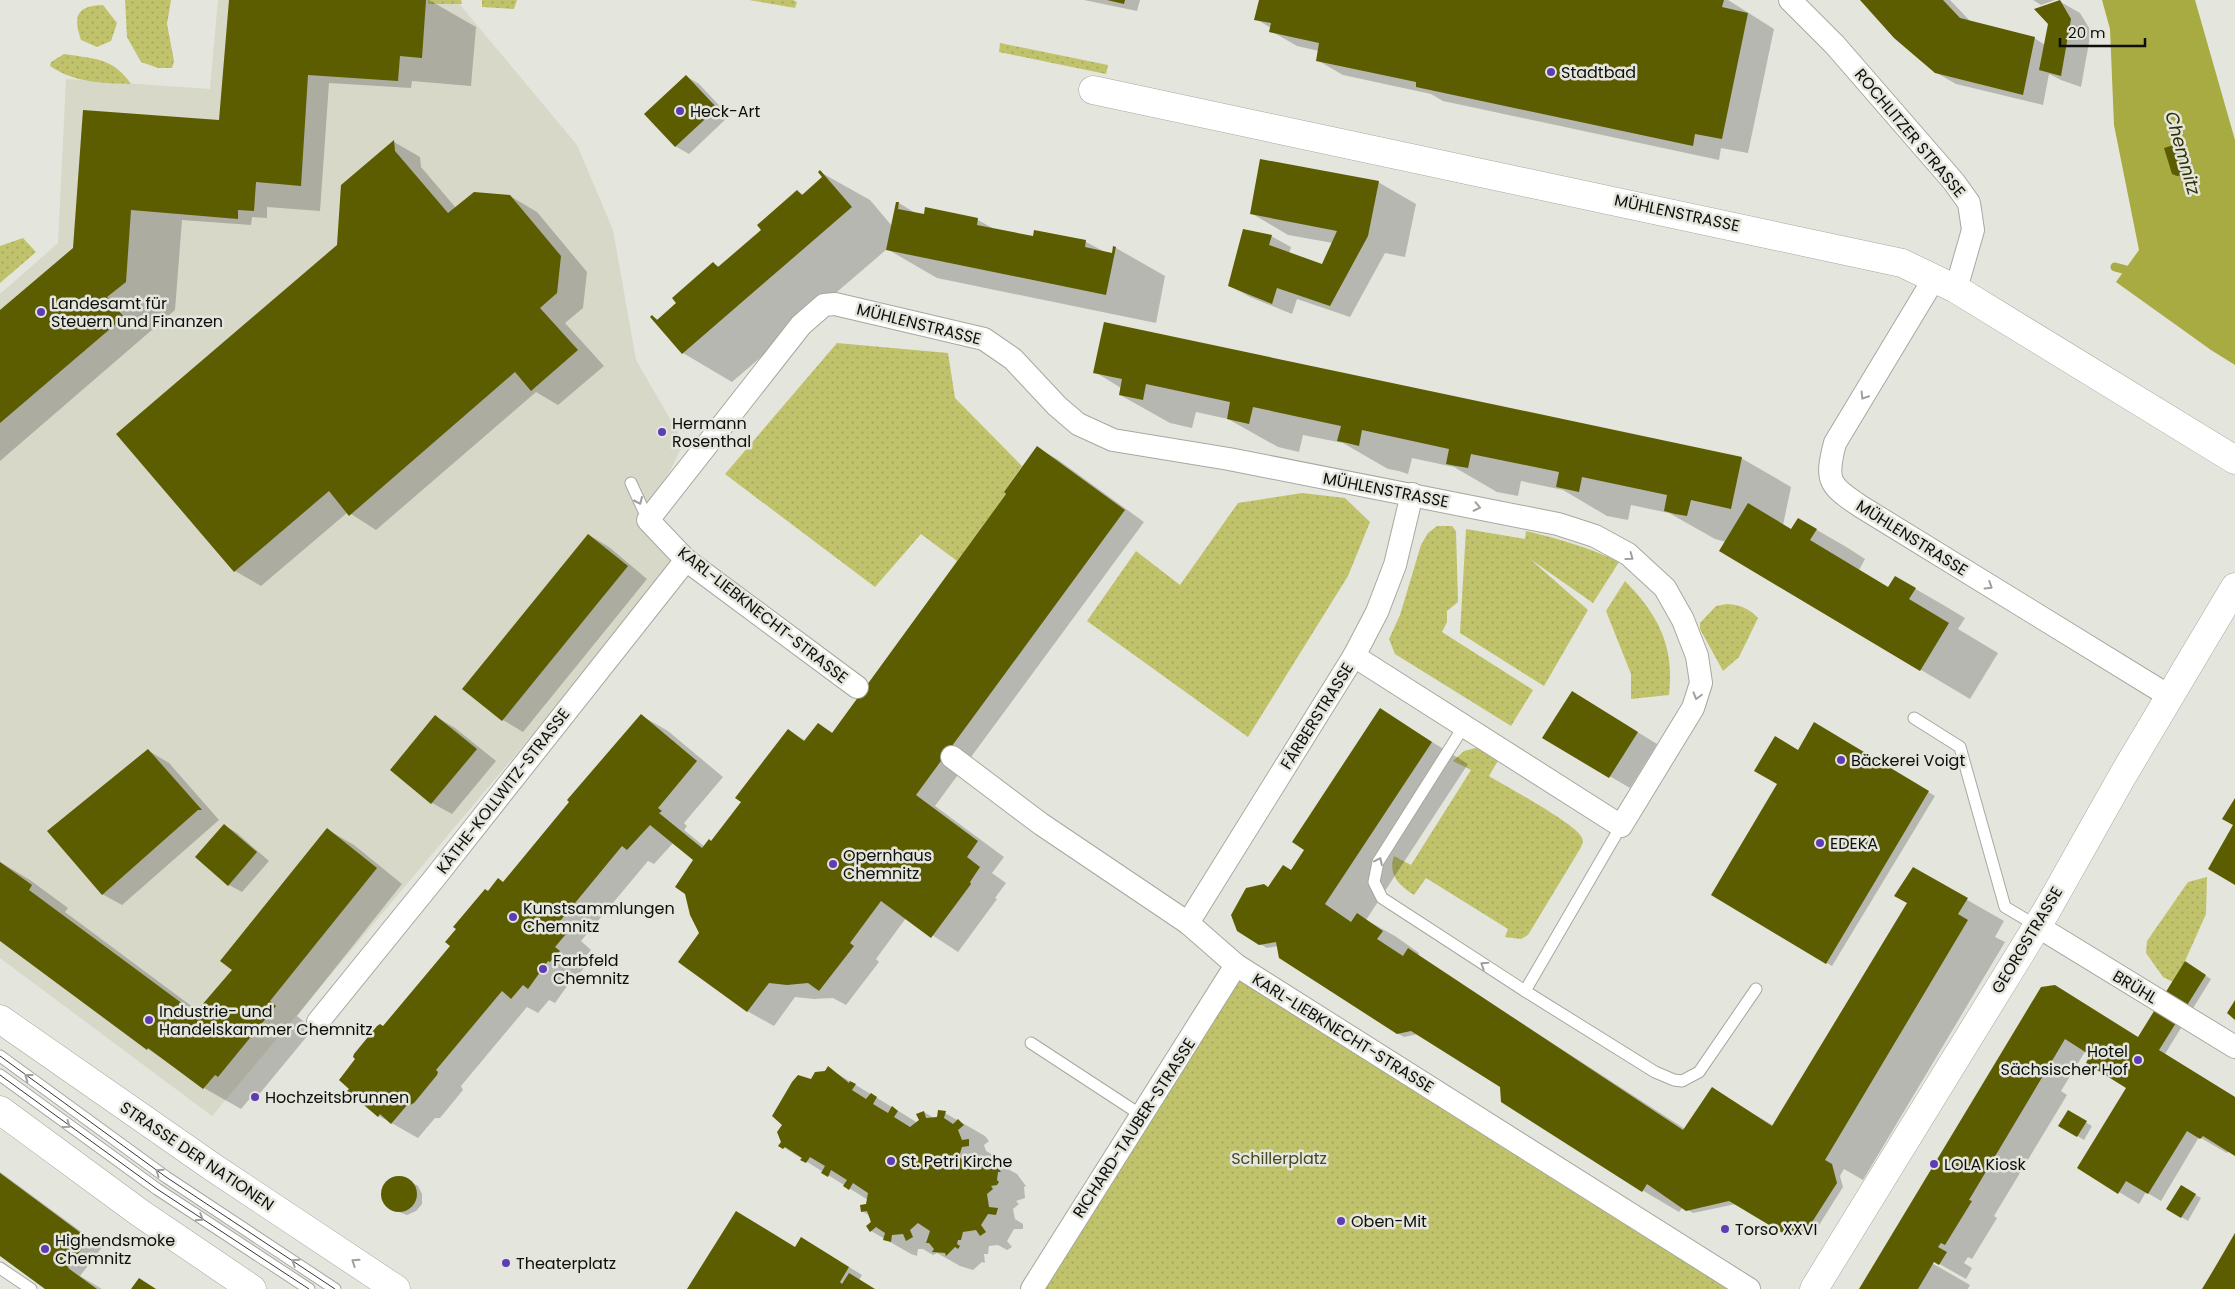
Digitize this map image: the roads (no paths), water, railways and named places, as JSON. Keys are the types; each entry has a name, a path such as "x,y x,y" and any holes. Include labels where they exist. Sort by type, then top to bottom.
{"main road":[{"name":"MÜHLENSTRASSE","path":"1093,90 1870,254 1902,263 1945,283 2235,460"},
{"name":"GEORGSTRASSE","path":"1814,1289 2037,926 2169,696 2235,587"},
{"name":"STRASSE DER NATIONEN","path":"0,1019 214,1168 396,1289"},
{"path":"0,1110 140,1213 252,1289"}],"street":[{"name":"ROCHLITZER STRASSE","path":"1790,0 1835,45 1954,182 1969,203 1973,230 1945,283"},
{"name":"MÜHLENSTRASSE","path":"1945,283 1889,354 1834,443 1830,461 1830,480 1837,491 1860,506 2169,696"},
{"name":"MÜHLENSTRASSE","path":"648,520 801,325 824,305 835,304 984,339 1013,359 1078,424 1094,433 1113,440 1229,459 1558,524 1595,536 1628,554 1665,588 1683,620 1697,656 1701,683 1693,708 1621,826"},
{"name":"FÄRBERSTRASSE","path":"1188,923 1354,656 1377,612 1395,565 1412,494"},
{"name":"KARL-LIEBKNECHT-STRASSE","path":"648,520 686,560 857,688"},
{"name":"KÄTHE-KOLLWITZ-STRASSE","path":"318,1022 686,560"},
{"path":"1354,656 1621,826"},
{"name":"KARL-LIEBKNECHT-STRASSE","path":"952,757 1041,824 1188,923 1236,966 1748,1289"},
{"name":"BRÜHL","path":"2037,926 2235,1047"},
{"name":"RICHARD-TAUBER-STRASSE","path":"1032,1289 1236,966"}],"lane":[{"path":"631,483 648,520"},
{"path":"1914,718 1960,747 2006,906 2037,926"},
{"path":"1464,726 1383,854 1374,872 1374,882 1382,898 1390,905 1525,991 1655,1072 1674,1080 1682,1081 1692,1078 1704,1067 1756,989"},
{"path":"1525,991 1621,826"},
{"path":"1030,1043 1141,1115"},
{"path":"0,1056 159,1172 336,1289"},
{"path":"0,1074 157,1189 309,1289"},
{"path":"0,1268 31,1289"}],"water":[{"name":"Chemnitz","path":"2102,0 2195,0 2235,140 2235,365 2116,282 2139,250 2114,125 2110,29"}],"waterway":[{"path":"2115,267 2134,272"}],"tram line":[{"path":"0,1056 166,1177 335,1289"},
{"path":"0,1075 157,1189 309,1289"}],"place":[{"name":"Stadtbad","path":"1551,72"},
{"name":"Heck-Art","path":"680,111"},
{"name":"Landesamt für Steuern und Finanzen","path":"41,312"},
{"name":"Hermann Rosenthal","path":"662,432"},
{"name":"Bäckerei Voigt","path":"1841,760"},
{"name":"EDEKA","path":"1820,843"},
{"name":"Opernhaus Chemnitz","path":"833,864"},
{"name":"Kunstsammlungen Chemnitz","path":"513,917"},
{"name":"Farbfeld Chemnitz","path":"543,969"},
{"name":"Industrie- und Handelskammer Chemnitz","path":"149,1020"},
{"name":"Hotel Sächsischer Hof","path":"2138,1060"},
{"name":"Hochzeitsbrunnen","path":"255,1097"},
{"name":"St. Petri Kirche","path":"891,1161"},
{"name":"LOLA Kiosk","path":"1934,1164"},
{"name":"Oben-Mit","path":"1341,1221"},
{"name":"Torso XXVI","path":"1725,1229"},
{"name":"Highendsmoke Chemnitz","path":"45,1249"},
{"name":"Theaterplatz","path":"506,1263"}],"park label":[{"name":"Schillerplatz","path":"1279,1158"}]}
